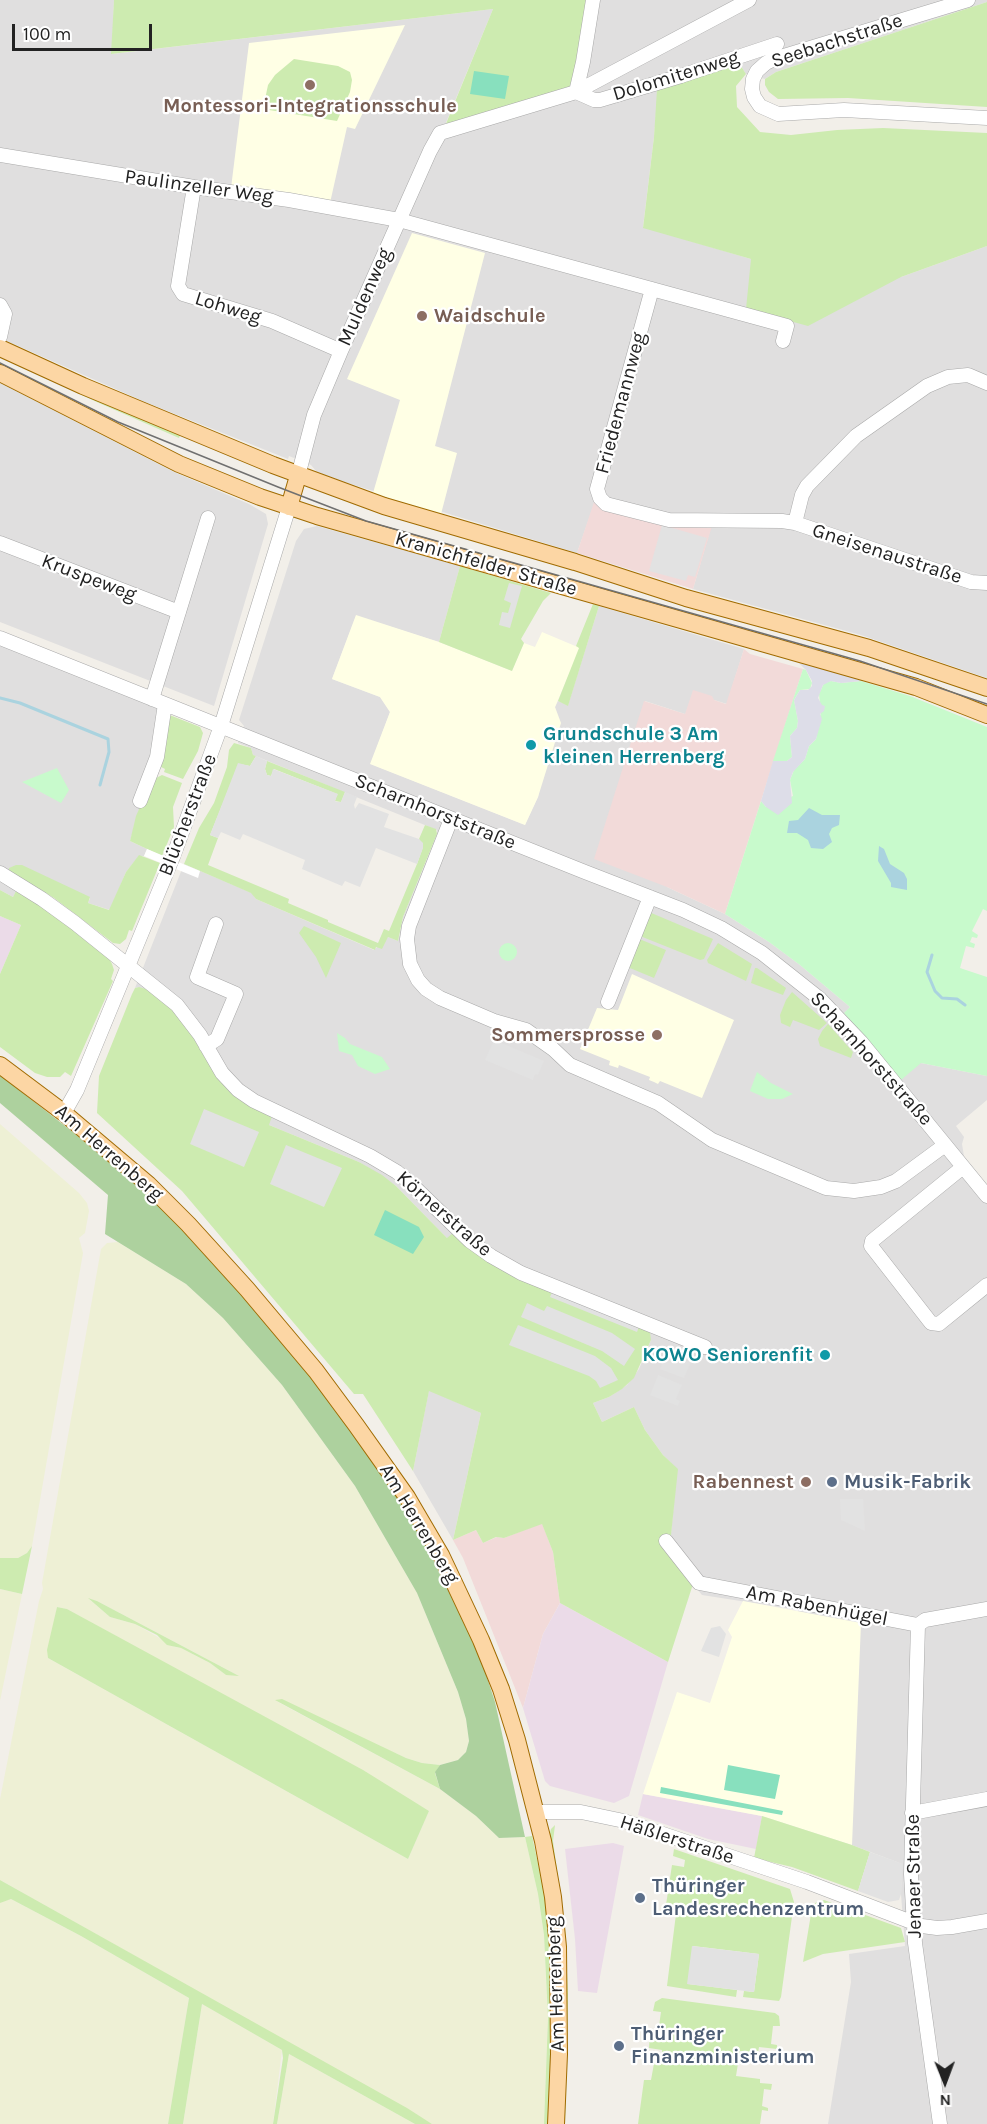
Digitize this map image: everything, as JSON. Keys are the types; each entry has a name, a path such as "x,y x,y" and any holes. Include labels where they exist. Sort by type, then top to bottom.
{"main road":[{"name":"Kranichfelder Straße","path":"0,348 83,386 298,476 431,521 540,552 686,598 864,647 987,688"},
{"name":"Kranichfelder Straße","path":"0,372 179,464 289,507 916,687 987,715"},
{"path":"289,507 298,476"},
{"name":"Am Herrenberg","path":"0,1065 64,1113 161,1197 247,1289 322,1380 407,1497 451,1574 501,1689 536,1812 553,1897 558,1947 559,2054 556,2124"}],"street":[{"path":"576,92 593,0"},
{"path":"576,92 749,0"},
{"name":"Seebachstraße","path":"968,0 774,59 757,71 752,89 760,106 778,114 844,110 987,118"},
{"name":"Dolomitenweg","path":"576,92 588,98 600,100 777,44"},
{"name":"Muldenweg","path":"298,476 314,415 436,138 441,133 450,130 576,92"},
{"name":"Paulinzeller Weg","path":"0,155 289,200 399,220"},
{"name":"Lohweg","path":"194,187 178,286 183,294 272,321 341,351"},
{"path":"399,220 788,326 783,341"},
{"name":"Friedemannweg","path":"652,289 597,489 600,498 606,504 669,520 795,523"},
{"path":"0,305 5,314 0,337"},
{"name":"Gneisenaustraße","path":"987,383 968,375 948,377 927,386 856,436 807,486 802,495 795,523 971,582 987,582"},
{"name":"Blücherstraße","path":"64,1113 77,1090 173,856 221,726 289,507"},
{"path":"140,801 158,772 159,701 179,612 208,518"},
{"name":"Kruspeweg","path":"0,543 179,612"},
{"name":"Scharnhorststraße","path":"0,638 451,819 683,909 721,928 762,953 820,999 861,1042 987,1196"},
{"path":"451,819 406,939 410,964 418,980 433,993 494,1021 526,1030 553,1049 570,1065 658,1103 712,1140 826,1188 854,1191 881,1187 896,1181 945,1144"},
{"name":"Körnerstraße","path":"0,873 42,899 129,965 177,1005 229,1082 254,1101 370,1156 397,1172 462,1234 491,1256 544,1283 705,1347"},
{"path":"608,1002 650,897"},
{"path":"206,1046 217,1039 236,994 197,977 216,924"},
{"path":"962,1164 872,1241 871,1246 931,1323 939,1324 987,1285"},
{"name":"Am Rabenhügel","path":"666,1541 699,1583 918,1625 925,1620 987,1609"},
{"name":"Jenaer Straße","path":"918,1625 911,1874 914,1923 940,2124"},
{"path":"912,1813 987,1799"},
{"name":"Häßlerstraße","path":"536,1812 581,1812 624,1821 807,1882 914,1923 937,1928 987,1921"}],"shaded area":[{"path":"0,0 114,0 112,54 493,9 445,125 588,0 987,0 987,2 776,72 765,79 746,74 739,63 658,89 643,227 751,259 901,277 987,246 987,678 861,635 693,589 711,527 662,524 595,502 577,553 331,478 316,471 311,465 289,456 288,459 145,402 0,338"},
{"name":"Montessori-Integrationsschule","path":"405,25 355,129 347,127 330,203 231,188 249,43"},
{"name":"Waidschule","path":"412,233 485,253 435,446 457,453 441,514 373,493 400,400 347,379"},
{"path":"0,383 174,472 249,504 266,514 268,524 214,706 0,622"},
{"path":"594,502 662,524 687,527 712,526 693,589 577,553"},
{"path":"662,525 707,538 695,577 688,575 686,581 649,571"},
{"path":"317,526 460,566 439,642 356,616 332,679 380,697 390,712 371,764 525,825 538,797 555,707 558,701 568,705 599,606 744,649 727,704 714,700 685,714 645,701 667,887 725,914 769,942 850,1007 844,1014 921,1063 987,1076 987,1100 956,1126 964,1137 962,1144 964,1156 987,1185 987,2124 828,2124 851,1982 849,1954 905,1946 901,1894 902,1864 852,1845 798,1610 702,1595 669,1555 677,1469 663,1455 645,1430 634,1407 602,1422 593,1403 609,1397 627,1385 639,1369 651,1340 447,1238 396,1186 359,1162 269,1125 139,987 135,988 184,864 252,893 256,899 374,950 388,937 398,941 403,917 437,830 253,755 251,748 238,743 244,726 239,720 296,541 304,529"},
{"path":"509,583 522,586 510,628 499,625 502,612 508,613 511,603 504,600"},
{"path":"356,615 439,642 512,671 524,643 535,647 542,632 580,648 555,707 561,723 538,797 525,825 370,764 390,712 380,697 332,679"},
{"path":"0,642 156,704 159,717 142,802 130,841 147,849 144,856 139,856 126,872 110,910 88,903 90,898 9,871 23,878 13,897 0,890"},
{"path":"744,649 750,654 803,669 725,914 667,887 594,859 644,701 685,714 693,690 712,696 714,700 726,704"},
{"path":"799,663 862,679 841,683 831,681 823,685 818,698 825,706 824,711 820,714 822,719 816,739 809,746 805,759 793,772 790,780 792,803 778,815 761,801 773,761 787,761 792,757 790,736 797,728 798,721 794,700 800,690 808,690 812,686 806,670"},
{"path":"256,756 267,761 265,769 267,775 271,776 273,769 338,794 335,801 337,802 341,802 345,792 357,797 355,809 359,803 389,814 384,827 419,839 423,843 417,864 376,848 360,887 345,881 342,886 302,869 305,860 243,834 240,840 221,832 218,838 210,835 238,763 250,766"},
{"path":"0,916 21,925 0,974"},
{"name":"Sommersprosse","path":"632,974 734,1020 702,1098 660,1081 658,1084 649,1080 650,1077 619,1065 618,1068 609,1065 610,1061 580,1049 597,1008 618,1010"},
{"path":"494,1040 544,1061 538,1075 535,1074 533,1080 485,1060"},
{"path":"204,1109 259,1132 244,1167 190,1144"},
{"path":"0,1124 79,1193 87,1203 89,1211 85,1233 79,1238 83,1253 32,1546 27,1553 18,1558 0,1558"},
{"path":"286,1145 342,1168 324,1207 270,1184"},
{"path":"118,1242 186,1284 223,1318 282,1385 355,1486 417,1593 458,1692 466,1719 469,1741 466,1752 458,1760 440,1765 406,1758 276,1701 440,1789 476,1816 499,1838 525,1837 538,1894 544,1935 548,2018 544,2124 432,2124 0,1880 0,1799 43,1589 42,1583 101,1249 107,1243","holes":["89,1599 97,1601 237,1675 226,1675 210,1663 175,1647 135,1624 110,1617","57,1607 67,1609 429,1811 408,1859 48,1658"]},
{"path":"554,1287 641,1321 637,1332 550,1297"},
{"path":"527,1303 544,1311 547,1306 612,1333 635,1349 624,1366 602,1351 521,1317"},
{"path":"518,1325 595,1356 611,1368 618,1380 600,1388 589,1376 509,1345"},
{"path":"667,1350 692,1360 684,1378 660,1369"},
{"path":"658,1375 682,1385 676,1399 680,1401 678,1406 650,1395"},
{"path":"429,1390 481,1413 453,1540 413,1471"},
{"path":"840,1499 863,1499 865,1531 841,1520"},
{"path":"542,1523 553,1552 560,1603 543,1634 523,1708 463,1558 453,1540 476,1530 483,1543 497,1537 504,1538"},
{"path":"0,1589 22,1594 0,1701"},
{"path":"743,1601 861,1623 852,1845 762,1816 643,1794 677,1692 710,1703 732,1637 728,1630"},
{"path":"560,1603 668,1662 629,1796 614,1803 550,1786 545,1781 523,1708 543,1634"},
{"path":"720,1626 726,1634 719,1657 701,1651 711,1628"},
{"path":"643,1794 762,1816 756,1849 708,1839 638,1815"},
{"path":"613,1843 624,1846 597,1993 578,1991 565,1849"},
{"path":"870,1852 903,1864 899,1900 888,1902 858,1891"},
{"path":"11,1899 189,1998 168,2124 0,2124 0,1902"},
{"path":"692,1946 759,1954 754,1992 687,1984"},
{"path":"202,2004 282,2050 273,2124 183,2124"},
{"path":"289,2054 415,2124 277,2124"}],"green space":[{"path":"114,0 588,0 573,89 445,126 493,9 111,54"},
{"path":"987,2 987,107 848,98 778,99 769,92 765,85 765,79 776,72"},
{"path":"294,59 338,66 350,72 352,80 350,92 337,121 263,109 268,85 275,75"},
{"path":"739,63 746,74 736,86 737,107 760,132 791,135 883,128 987,133 987,246 901,277 808,326 746,309 751,259 643,228 654,137 657,89"},
{"path":"474,71 509,76 505,99 470,94"},
{"path":"61,382 181,433 179,438 60,385"},
{"path":"460,566 551,593 543,601 521,639 524,643 512,671 439,642"},
{"path":"593,604 599,606 568,706 558,701"},
{"path":"803,669 806,670 812,683 810,689 800,690 794,700 798,721 797,728 790,736 792,757 787,761 773,761"},
{"path":"831,681 841,683 861,681 910,696 987,727 987,911 983,909 972,931 978,935 977,938 972,937 970,942 975,944 974,948 966,946 960,968 987,977 987,1076 921,1063 901,1080 844,1013 850,1007 800,965 725,914 761,801 766,807 793,796 790,780 794,770 805,759 809,746 816,739 821,712 819,694 824,683"},
{"path":"167,714 200,727 203,733 198,751 183,779 164,772 165,769 157,765"},
{"path":"234,743 251,748 253,755 256,756 250,766 239,764 210,835 218,838 208,865 289,899 288,903 328,920 328,922 378,943 384,929 389,931 417,864 423,847 419,839 425,825 436,829 437,834 403,917 398,941 388,937 382,949 376,947 375,950 256,899 251,893 184,864 199,828 214,803 227,767 229,750"},
{"path":"267,761 345,792 341,802 335,801 337,794 274,769 271,776 267,775 265,769"},
{"path":"57,768 69,790 61,803 22,782"},
{"path":"162,775 182,783 173,807 174,827 162,856 130,841 136,816 152,780"},
{"path":"139,855 160,863 132,931 129,930 126,939 120,944 113,943 54,898 9,871 9,868 22,865 90,897 88,903 109,910 126,872"},
{"path":"17,889 88,938 86,941 109,958 114,970 111,979 113,981 71,1076 65,1072 60,1077 47,1077 35,1073 0,1047 0,974 21,925 0,916 0,890 13,897"},
{"path":"649,912 713,939 704,959 700,960 640,936"},
{"path":"304,926 341,943 326,978 316,957 299,933"},
{"path":"637,938 666,950 654,978 625,966"},
{"path":"508,943 514,946 517,952 514,958 508,961 502,958 499,952 502,946"},
{"path":"718,943 752,964 746,981 708,963 707,960"},
{"path":"755,968 786,988 783,995 751,983"},
{"path":"135,988 149,990 174,1010 196,1037 272,1116 269,1125 359,1162 382,1175 396,1186 447,1238 453,1233 650,1332 651,1340 634,1378 609,1397 593,1403 602,1422 634,1407 645,1430 663,1455 678,1469 669,1554 693,1584 668,1662 560,1603 553,1552 542,1524 483,1543 476,1530 453,1540 481,1413 429,1391 413,1471 363,1394 354,1394 182,1191 97,1113 99,1076 132,994"},
{"path":"792,992 827,1023 819,1030 793,1020 790,1027 781,1023 780,1015"},
{"path":"828,1024 853,1052 851,1058 820,1046 818,1039"},
{"path":"337,1033 350,1044 382,1057 390,1069 375,1074 358,1066 352,1055 339,1051"},
{"path":"757,1072 771,1083 793,1094 782,1099 768,1099 750,1091"},
{"path":"0,1075 111,1162 159,1204 279,1334 382,1471 436,1558 478,1650 495,1702 525,1837 499,1838 476,1816 440,1789 435,1772 440,1765 458,1760 466,1752 469,1741 466,1719 458,1692 417,1593 355,1486 282,1385 223,1318 186,1284 105,1234 108,1195 0,1103"},
{"path":"385,1210 419,1227 424,1237 413,1254 374,1235"},
{"path":"32,1546 22,1594 0,1589 0,1558 18,1558 27,1553"},
{"path":"88,1598 239,1676 226,1675 210,1663 181,1648 167,1645 157,1635 135,1624 110,1617"},
{"path":"57,1607 67,1609 363,1770 429,1811 408,1859 48,1658 47,1650"},
{"path":"282,1699 406,1758 440,1765 435,1773 440,1789 275,1700"},
{"path":"728,1765 780,1775 775,1799 724,1790"},
{"path":"661,1787 783,1811 782,1815 660,1793"},
{"path":"762,1816 870,1852 858,1891 792,1867 754,1858"},
{"path":"555,1825 553,1841 565,1928 568,1994 565,2124 562,2124 549,1837"},
{"path":"532,1836 544,1891 554,1977 550,2124 544,2124 548,2018 544,1935 538,1894 525,1837"},
{"path":"674,1849 790,1889 794,1902 779,2001 743,1997 744,1991 754,1992 759,1954 693,1946 688,1984 737,1990 736,1997 667,1986 677,1906 666,1905 672,1865 684,1867 685,1860 673,1856"},
{"path":"0,1880 432,2124 415,2124 289,2054 277,2124 273,2124 283,2058 282,2050 202,2004 183,2124 168,2124 189,1998 11,1899 0,1903"},
{"path":"824,1900 901,1928 905,1942 823,1954 803,1962 812,1908 815,1903"},
{"path":"662,1998 775,2013 779,2016 780,2026 773,2026 771,2044 777,2045 777,2049 759,2047 758,2053 740,2051 736,2076 760,2079 760,2083 772,2084 771,2090 764,2089 762,2106 768,2108 768,2111 762,2110 760,2124 638,2124 644,2080 651,2080 655,2058 662,2059 662,2050 649,2048 650,2033 658,2033 661,2012 653,2011 655,2002"}],"water":[{"path":"809,808 822,815 840,815 839,825 832,828 829,834 832,842 823,849 811,848 808,840 797,833 787,833 789,821 798,820"},
{"path":"879,846 884,849 890,864 904,873 907,879 907,890 891,887 878,861"}],"pier":[{"path":"147,849 200,871 198,878 144,856"}],"waterway":[{"path":"0,698 20,703 108,739 109,752 100,785"},
{"path":"932,955 927,972 935,991 942,998 957,999 965,1005"}],"tram line":[{"path":"0,363 118,422 366,521 860,661 987,704"}],"place":[{"name":"Montessori-Integrationsschule","path":"310,85"},
{"name":"Waidschule","path":"422,316"},
{"name":"Grundschule 3 Am kleinen Herrenberg","path":"531,745"},
{"name":"Sommersprosse","path":"657,1035"},
{"name":"KOWO Seniorenfit","path":"825,1355"},
{"name":"Rabennest","path":"806,1482"},
{"name":"Musik-Fabrik","path":"832,1482"},
{"name":"Thüringer Landesrechenzentrum","path":"640,1898"},
{"name":"Thüringer Finanzministerium","path":"619,2046"}]}
